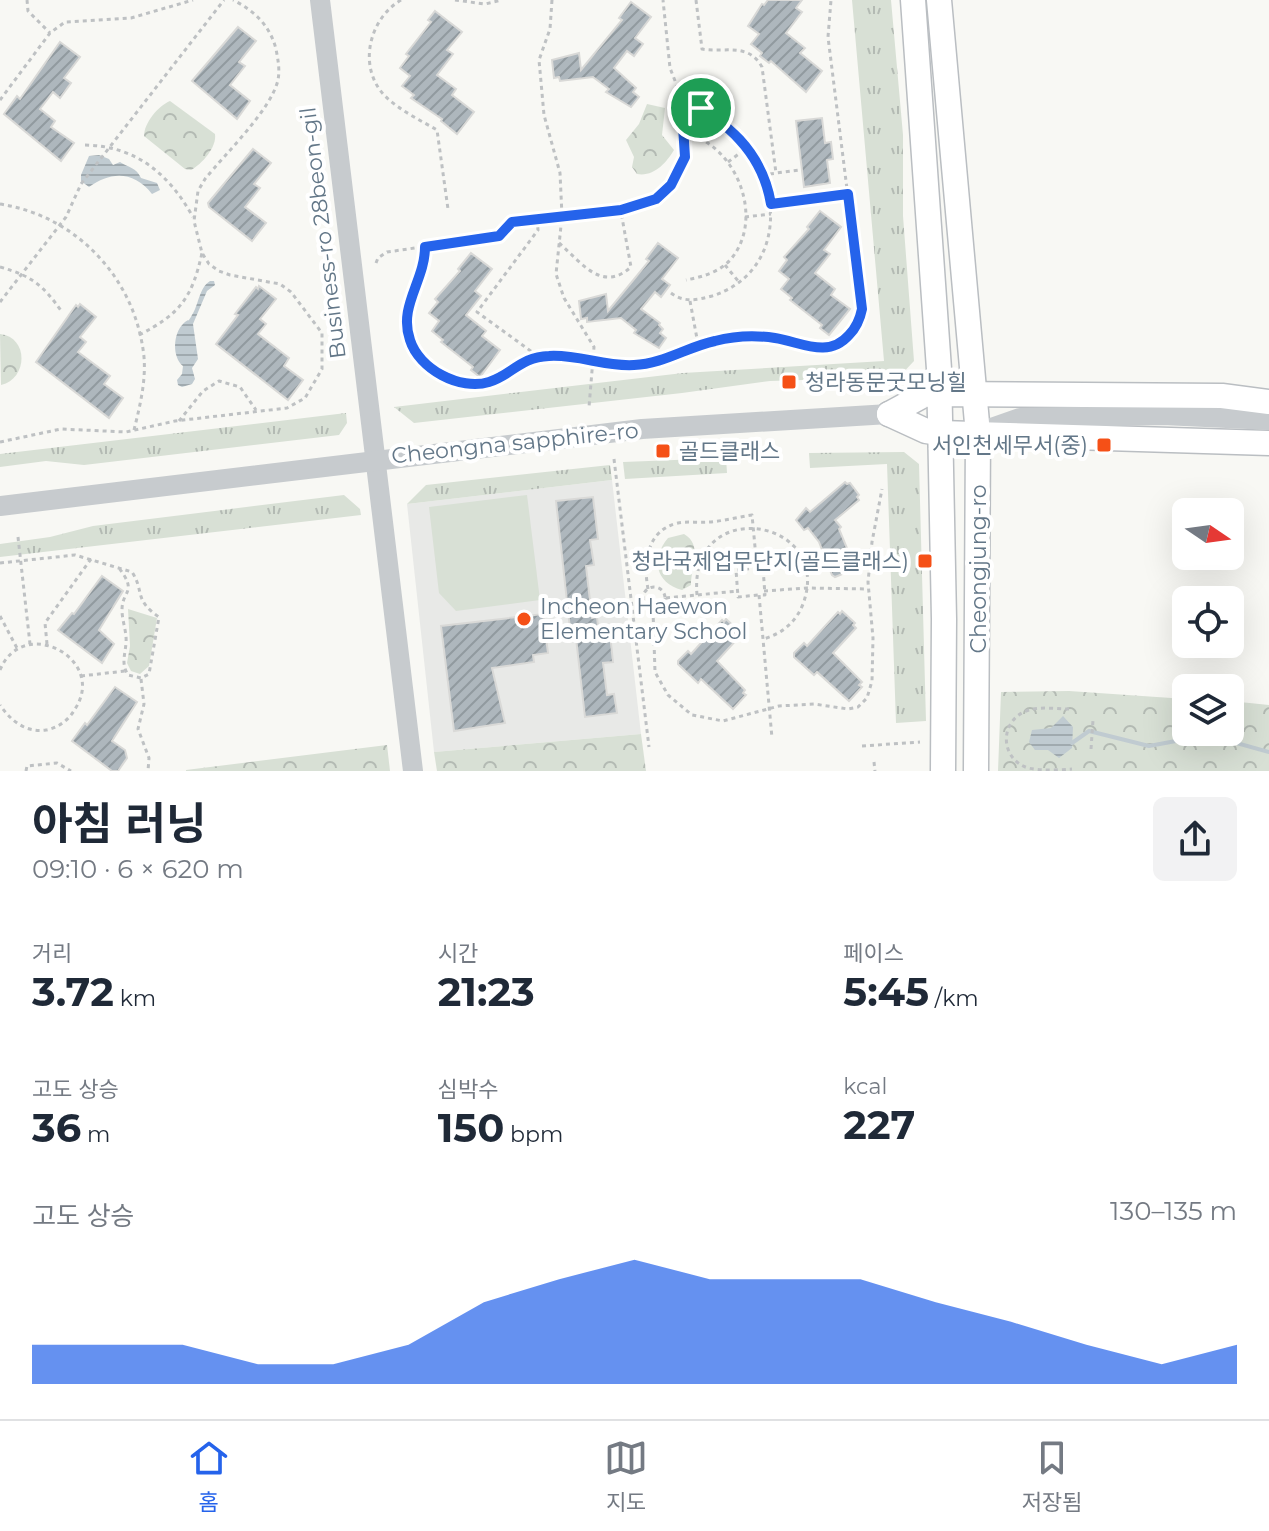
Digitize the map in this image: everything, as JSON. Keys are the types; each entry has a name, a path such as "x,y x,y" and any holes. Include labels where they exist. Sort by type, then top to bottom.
{"main road":[{"name":"Cheongjung-ro","path":"913,0 939,369 944,619 943,771"},
{"name":"Cheongjung-ro","path":"940,7 978,434 976,771"},
{"path":"889,414 924,395 939,394 1222,396 1269,402"},
{"name":"Cheongna sapphire-ro","path":"889,414 926,431 940,433 1269,443"}],"street":[{"name":"Business-ro 28beon-gil","path":"320,0 413,771"},
{"path":"1033,394 1163,415"},
{"name":"Cheongna sapphire-ro","path":"0,506 642,429 889,414"},
{"path":"978,434 1020,418 1163,415 1269,420"}],"path":[{"path":"27,0 28,11 50,33"},
{"path":"0,100 50,33 65,22 131,18 193,0"},
{"path":"0,302 60,223 81,184 224,0"},
{"path":"194,221 198,191 205,179 268,102 278,81 278,56 267,27 257,15 233,0"},
{"path":"401,0 376,23 370,43 371,65 377,85 384,95 437,130 448,209"},
{"path":"455,0 485,4 502,0"},
{"path":"552,0 550,29 539,60 544,115 560,173 562,216 556,263 559,286 594,347 589,407"},
{"path":"376,263 387,252 499,236 512,222 621,210 656,199 671,185 685,157 681,96 670,68 663,0"},
{"path":"696,0 702,49 739,49 753,56 762,67 776,173"},
{"path":"425,247 422,272 409,302 406,319 412,346 423,361 453,379 476,384 496,379 512,367 539,357 559,356 620,365 643,365 727,338 763,336 827,349 844,340 857,325 862,309 828,37 831,0"},
{"path":"671,293 690,301 717,294 739,282 762,255 771,214 762,175 748,147 726,125 681,96"},
{"path":"684,133 708,141 728,162 740,185 745,217 740,243 725,265 686,280"},
{"path":"0,442 61,429 115,432 287,408 305,398 322,369 322,333 291,292 280,284 219,271 209,264 202,253 194,221 175,189 152,166 110,147 85,145"},
{"path":"728,162 748,147"},
{"path":"762,175 799,170"},
{"path":"771,204 848,194"},
{"path":"0,204 27,210 60,223 95,251 116,277 139,335 144,360 144,377 134,430"},
{"path":"559,243 597,275 616,279 631,267 621,210"},
{"path":"745,217 771,214"},
{"path":"537,219 538,230 477,312 539,357"},
{"path":"139,335 165,321 183,304 195,280 202,253"},
{"path":"725,265 739,282"},
{"path":"0,267 22,274 43,287 62,312"},
{"path":"690,301 699,346"},
{"path":"179,421 203,391 219,381 240,387 257,412"},
{"path":"614,459 649,747"},
{"path":"653,610 655,672 663,688 679,707 692,715 716,721 733,720 770,708 814,704 853,708 867,698 871,687 874,659 868,589 870,555 882,489"},
{"path":"653,610 646,606 643,599 648,589 648,549 654,538 670,526 681,522 717,522 752,515 757,568"},
{"path":"697,595 698,569 707,548 717,538 730,531 754,528 778,534 796,547 805,566 807,588 793,620 779,633 763,639"},
{"path":"18,537 30,645"},
{"path":"0,563 67,555 91,559 132,572 140,599 159,617 149,674 141,678 131,677 125,671 126,640 122,605 129,593 129,585 119,568"},
{"path":"47,645 45,623 91,559"},
{"path":"757,568 763,568 765,595 738,597 736,570 757,568"},
{"path":"648,589 661,589 666,598"},
{"path":"764,591 868,589"},
{"path":"666,598 738,591"},
{"path":"759,595 772,738"},
{"path":"653,610 663,605 666,598"},
{"path":"631,600 643,599"},
{"path":"0,616 16,648"},
{"path":"0,670 16,648 47,645 66,653 75,663 81,676 82,691 79,705 71,717 45,730 20,726 8,717 0,705"},
{"path":"81,676 125,671"},
{"path":"141,678 144,704 138,729 149,758 148,771"},
{"path":"1069,709 1037,708 1021,713 1010,724 1005,739 1013,759 1027,768 1072,769"},
{"path":"1091,749 1093,720"},
{"path":"862,746 920,742"},
{"path":"874,762 875,771"},
{"path":"26,771 27,766 57,763 71,771"},
{"path":"57,763 60,771"}],"shaded area":[{"path":"99,155 109,159 113,165 120,162 132,168 141,178 157,183 160,190 152,194 138,181 122,176 106,178 89,187 81,181 81,175 89,156"},
{"path":"210,281 214,281 215,285 207,291 193,324 198,359 192,368 195,379 192,384 182,387 177,380 183,366 177,357 177,334 189,320"},
{"name":"Incheon Haewon Elementary School","path":"612,480 641,734 434,752 407,504"},
{"path":"1063,716 1073,727 1072,748 1059,758 1048,750 1035,750 1029,742 1032,730 1051,728"}],"green space":[{"path":"852,0 891,0 903,135 903,216 914,361 899,377 770,381 414,423 394,407 683,373 884,361"},
{"path":"170,101 215,134 208,155 191,170 185,169 144,136 152,116"},
{"path":"647,104 665,108 662,135 674,150 654,171 637,174 632,167 634,157 626,140 639,124"},
{"path":"0,334 16,342 22,358 16,375 1,385"},
{"path":"346,413 347,423 339,435 84,465 46,461 0,467 0,454"},
{"path":"904,452 919,464 926,721 896,723 887,464 810,468 809,453"},
{"path":"726,458 727,473 625,479 623,462"},
{"path":"610,465 612,480 407,504 426,485"},
{"path":"344,495 360,509 361,515 0,557 0,544 50,537 93,526"},
{"path":"527,495 540,600 456,611 439,593 429,507"},
{"path":"684,534 693,544 695,557 691,585 682,590 673,587 661,576 658,561 668,538"},
{"path":"128,609 157,618 149,666 140,674 131,671 127,663 130,646"},
{"path":"1069,691 1172,698 1172,746 1244,746 1244,702 1269,705 1269,771 998,771 1001,692"},
{"path":"641,734 646,771 437,771 434,752"},
{"path":"387,745 390,771 186,771 186,770"}],"building":[{"path":"768,0 802,0 796,8 802,12 786,33 805,48 800,53 822,71 806,92 771,61 769,63 760,56 762,53 751,44 759,34 748,26"},
{"path":"631,2 651,17 635,38 643,44 634,56 627,51 614,68 636,88 633,92 639,97 631,107 606,92 609,89 593,77 560,81 559,77 554,78 552,60 579,53 581,70 622,20 619,18"},
{"path":"435,11 462,32 447,50 453,54 437,75 456,89 452,95 474,112 457,134 442,119 411,98 414,95 402,86 410,76 400,68 409,56 406,54 431,22 428,20"},
{"path":"238,27 256,41 239,62 245,66 230,85 250,101 237,119 192,81"},
{"path":"60,42 80,57 64,78 71,83 60,98 53,92 40,109 55,121 51,127 74,143 61,161 4,114 17,96 20,99"},
{"path":"822,118 825,143 831,142 833,159 827,160 830,183 804,187 796,121"},
{"path":"253,149 271,163 254,184 260,188 245,207 266,223 252,241 208,203"},
{"path":"820,211 841,227 824,250 830,254 815,273 835,289 831,295 850,309 829,335 781,289 789,279 779,271 787,260 784,257 809,229 807,227"},
{"path":"658,243 678,258 662,279 670,285 661,297 655,292 641,309 660,323 663,329 660,333 666,338 659,348 634,333 636,330 621,318 587,322 587,318 581,319 579,301 606,294 608,311 649,261 646,259"},
{"path":"471,253 492,269 475,291 481,296 466,315 486,331 482,336 500,350 480,377 432,331 439,321 429,313 438,302 435,299 460,271 458,269"},
{"path":"259,286 276,299 260,319 266,324 258,334 289,358 284,366 303,380 288,400 216,344 238,315 235,314"},
{"path":"80,304 96,317 80,337 86,342 78,352 110,376 104,384 123,398 109,418 36,362 76,305 78,307"},
{"path":"845,482 850,483 859,500 835,520 841,527 839,529 854,565 852,570 835,577 819,542 808,528 804,530 796,520 806,508 810,512"},
{"path":"593,497 598,539 590,540 594,565 586,566 592,618 597,617 599,635 610,634 613,662 603,663 607,695 614,694 617,713 585,717 576,638 571,638 556,501"},
{"path":"102,576 123,591 99,630 114,644 102,663 58,630"},
{"path":"842,611 855,623 856,628 833,653 862,682 859,685 862,687 849,701 817,672 814,675 794,657 804,643 807,646"},
{"path":"543,614 548,653 533,655 534,662 492,668 505,723 454,731 441,626"},
{"path":"726,619 739,631 736,633 740,636 717,661 745,690 743,693 746,695 733,709 701,679 698,683 678,664 688,651 691,654"},
{"path":"115,687 137,702 112,741 125,750 127,758 118,771 112,771 72,741"}],"waterway":[{"path":"1072,743 1089,731 1149,746 1208,735 1269,752"}],"place":[{"name":"청라동문굿모닝힐","path":"789,382"},
{"name":"서인천세무서(중)","path":"1104,445"},
{"name":"골드클래스","path":"663,451"},
{"name":"청라국제업무단지(골드클래스)","path":"925,561"},
{"name":"Incheon Haewon Elementary School","path":"524,619"}],"route":[{"path":"681,96 701,108 737,134 751,151 771,204 848,194 862,309 857,325 844,340 827,349 773,337 738,337 714,341 655,362 631,366 549,356 530,359 496,379 476,384 453,379 423,361 412,346 406,311 422,272 425,247 499,236 512,222 634,208 656,199 671,185 685,157 681,96"}]}
